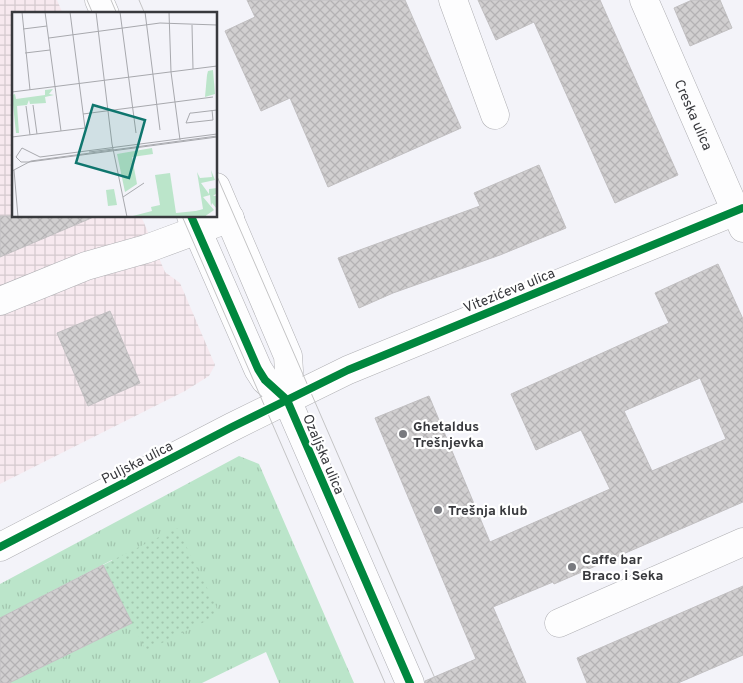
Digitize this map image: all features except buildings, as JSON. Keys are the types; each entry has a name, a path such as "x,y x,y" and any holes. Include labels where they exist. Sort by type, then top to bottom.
{"street":[{"path":"99,0 104,12"},
{"path":"453,0 495,115"},
{"name":"Creska ulica","path":"644,0 740,216"},
{"name":"Ozaljska ulica","path":"218,191 288,356 287,400"},
{"name":"Vitezićeva ulica","path":"287,400 348,370 740,216"},
{"path":"0,301 86,266 146,249 194,223 230,218"},
{"name":"Ozaljska ulica","path":"194,223 258,370 287,400 410,683"},
{"name":"Puljska ulica","path":"0,547 287,400"},
{"path":"559,623 743,542"}],"shaded area":[{"path":"0,0 57,0 62,12 12,12 12,218 142,218 165,272 180,283 215,365 209,376 185,391 0,484"}],"green space":[{"path":"239,456 259,464 354,683 279,683 266,652 202,683 9,683 132,623 112,560 0,618 0,584"},
{"path":"177,528 220,614 146,651 103,565"}],"tram line":[{"path":"87,0 92,12"},
{"path":"111,0 116,12"},
{"path":"139,0 144,12"},
{"path":"218,179 437,683"},
{"path":"183,218 385,683"}],"cycle path":[{"path":"0,547 232,427 348,370 743,208"},
{"path":"192,218 258,369 265,380 287,400 410,683"}],"place":[{"name":"Ghetaldus Trešnjevka","path":"403,434"},
{"name":"Trešnja klub","path":"438,510"},
{"name":"Caffe bar Braco i Seka","path":"572,567"}]}
